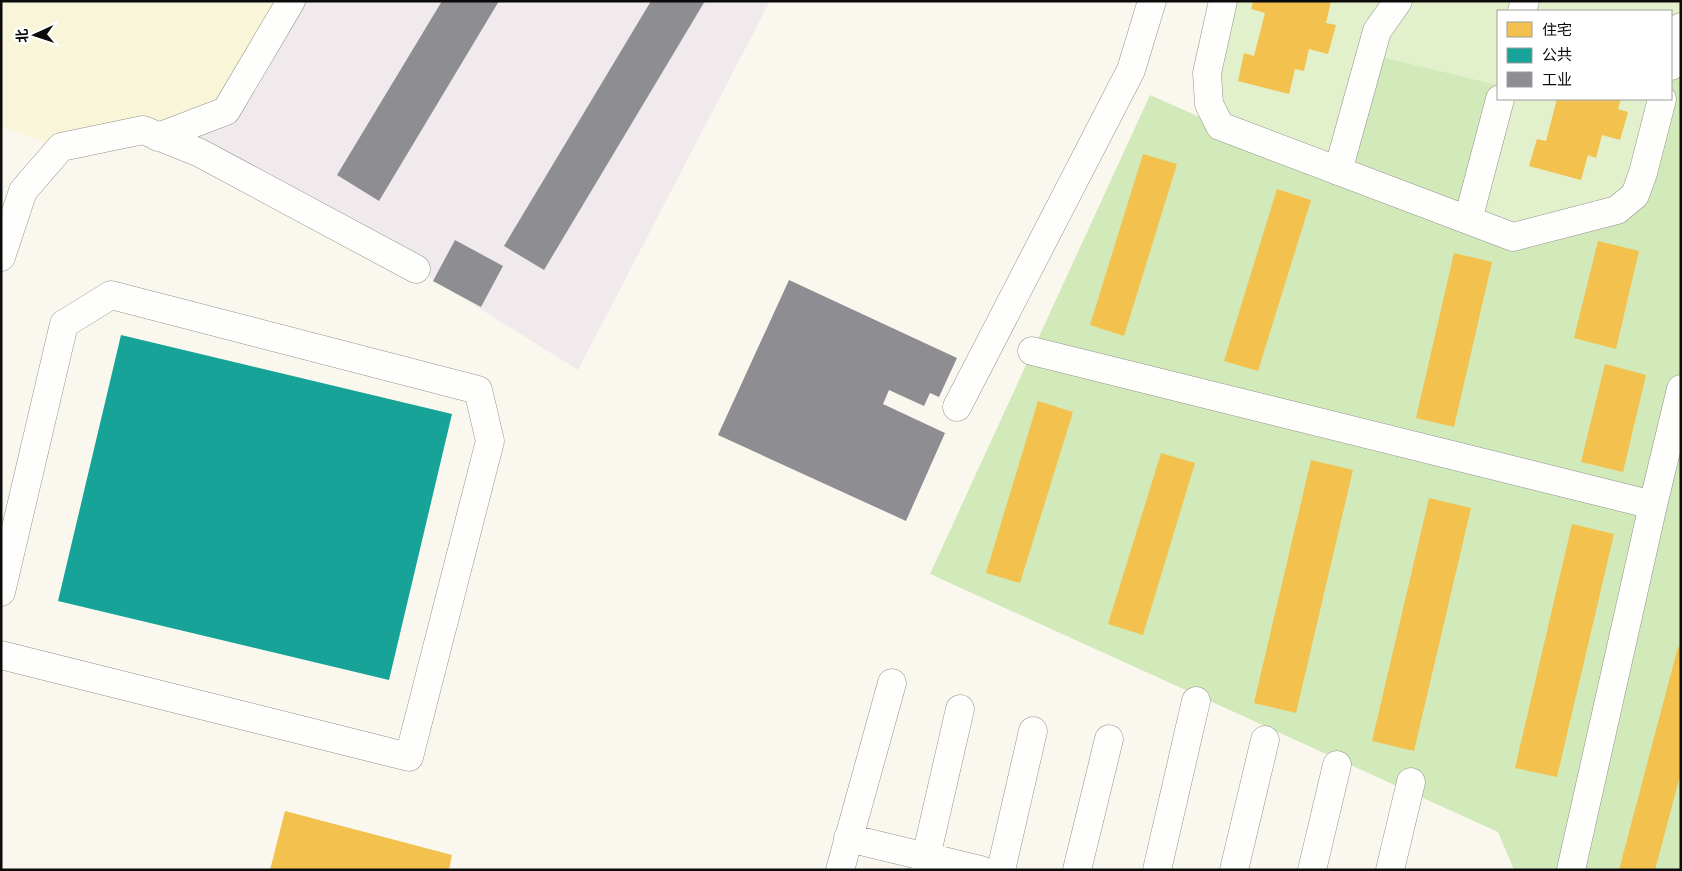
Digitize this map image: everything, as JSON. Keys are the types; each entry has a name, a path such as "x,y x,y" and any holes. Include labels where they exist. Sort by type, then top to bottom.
{"street":[{"path":"158,137 226,111 290,1"},
{"path":"957,407 1131,70 1152,1"},
{"path":"1223,1 1207,73 1209,104 1220,126 1513,237 1617,210 1636,195 1662,100"},
{"path":"1338,171 1377,31 1398,1"},
{"path":"1672,62 1681,27"},
{"path":"1468,220 1500,100"},
{"path":"1,257 22,190 61,148 143,130 200,153 416,269"},
{"path":"1,592 64,324 111,295 478,390 490,441 409,757 1,655"},
{"path":"1032,351 1653,505"},
{"path":"1571,870 1681,388"},
{"path":"840,870 892,683"},
{"path":"1157,870 1196,701"},
{"path":"924,863 960,709"},
{"path":"1001,870 1033,730"},
{"path":"1077,870 1109,739"},
{"path":"1234,870 1265,740"},
{"path":"1312,870 1337,765"},
{"path":"1390,870 1411,782"},
{"path":"848,838 924,863 981,870"}],"shaded area":[{"path":"1,1 291,1 226,111 61,147 1,127"},
{"path":"291,1 770,1 578,370 416,269 158,137"}],"green space":[{"path":"1223,1 1681,1 1681,27 1672,62 1672,10 1497,10 1497,85 1370,54 1338,171 1209,104"},
{"path":"1681,27 1681,870 1514,870 1498,832 930,574 1150,95 1220,126 1337,171 1370,54 1497,85 1498,100 1468,220 1499,232 1617,210 1672,100 1672,62"},
{"path":"1500,100 1662,100 1635,195 1513,237 1468,220"}],"building: 住宅":[{"path":"1253,1 1331,1 1326,23 1336,25 1328,54 1309,49 1304,71 1295,69 1289,94 1238,81 1244,53 1254,56 1265,13 1251,9"},
{"path":"1557,100 1621,100 1618,109 1628,112 1620,140 1602,135 1596,158 1588,155 1581,180 1529,166 1537,139 1546,141"},
{"path":"1143,154 1177,164 1124,336 1090,325"},
{"path":"1277,189 1311,200 1258,371 1224,361"},
{"path":"1598,241 1639,251 1616,349 1574,338"},
{"path":"1454,253 1492,262 1454,427 1416,418"},
{"path":"1605,364 1646,375 1623,472 1581,462"},
{"path":"1038,401 1073,412 1020,583 986,573"},
{"path":"1161,453 1195,463 1143,635 1108,624"},
{"path":"1311,460 1353,470 1296,713 1254,703"},
{"path":"1429,498 1471,508 1414,751 1372,741"},
{"path":"1572,524 1614,534 1557,777 1515,768"},
{"path":"1678,647 1681,648 1681,772 1655,870 1619,870"},
{"path":"285,811 452,855 449,870 270,870"}],"building: 公共":[{"path":"121,335 452,414 389,680 58,601"}],"building: 工业":[{"path":"442,1 499,1 379,201 337,175"},
{"path":"651,1 705,1 544,270 504,246"},
{"path":"455,240 503,266 481,307 433,281"},
{"path":"789,280 957,358 939,397 930,393 924,406 889,390 883,404 945,433 906,521 718,435"}]}
